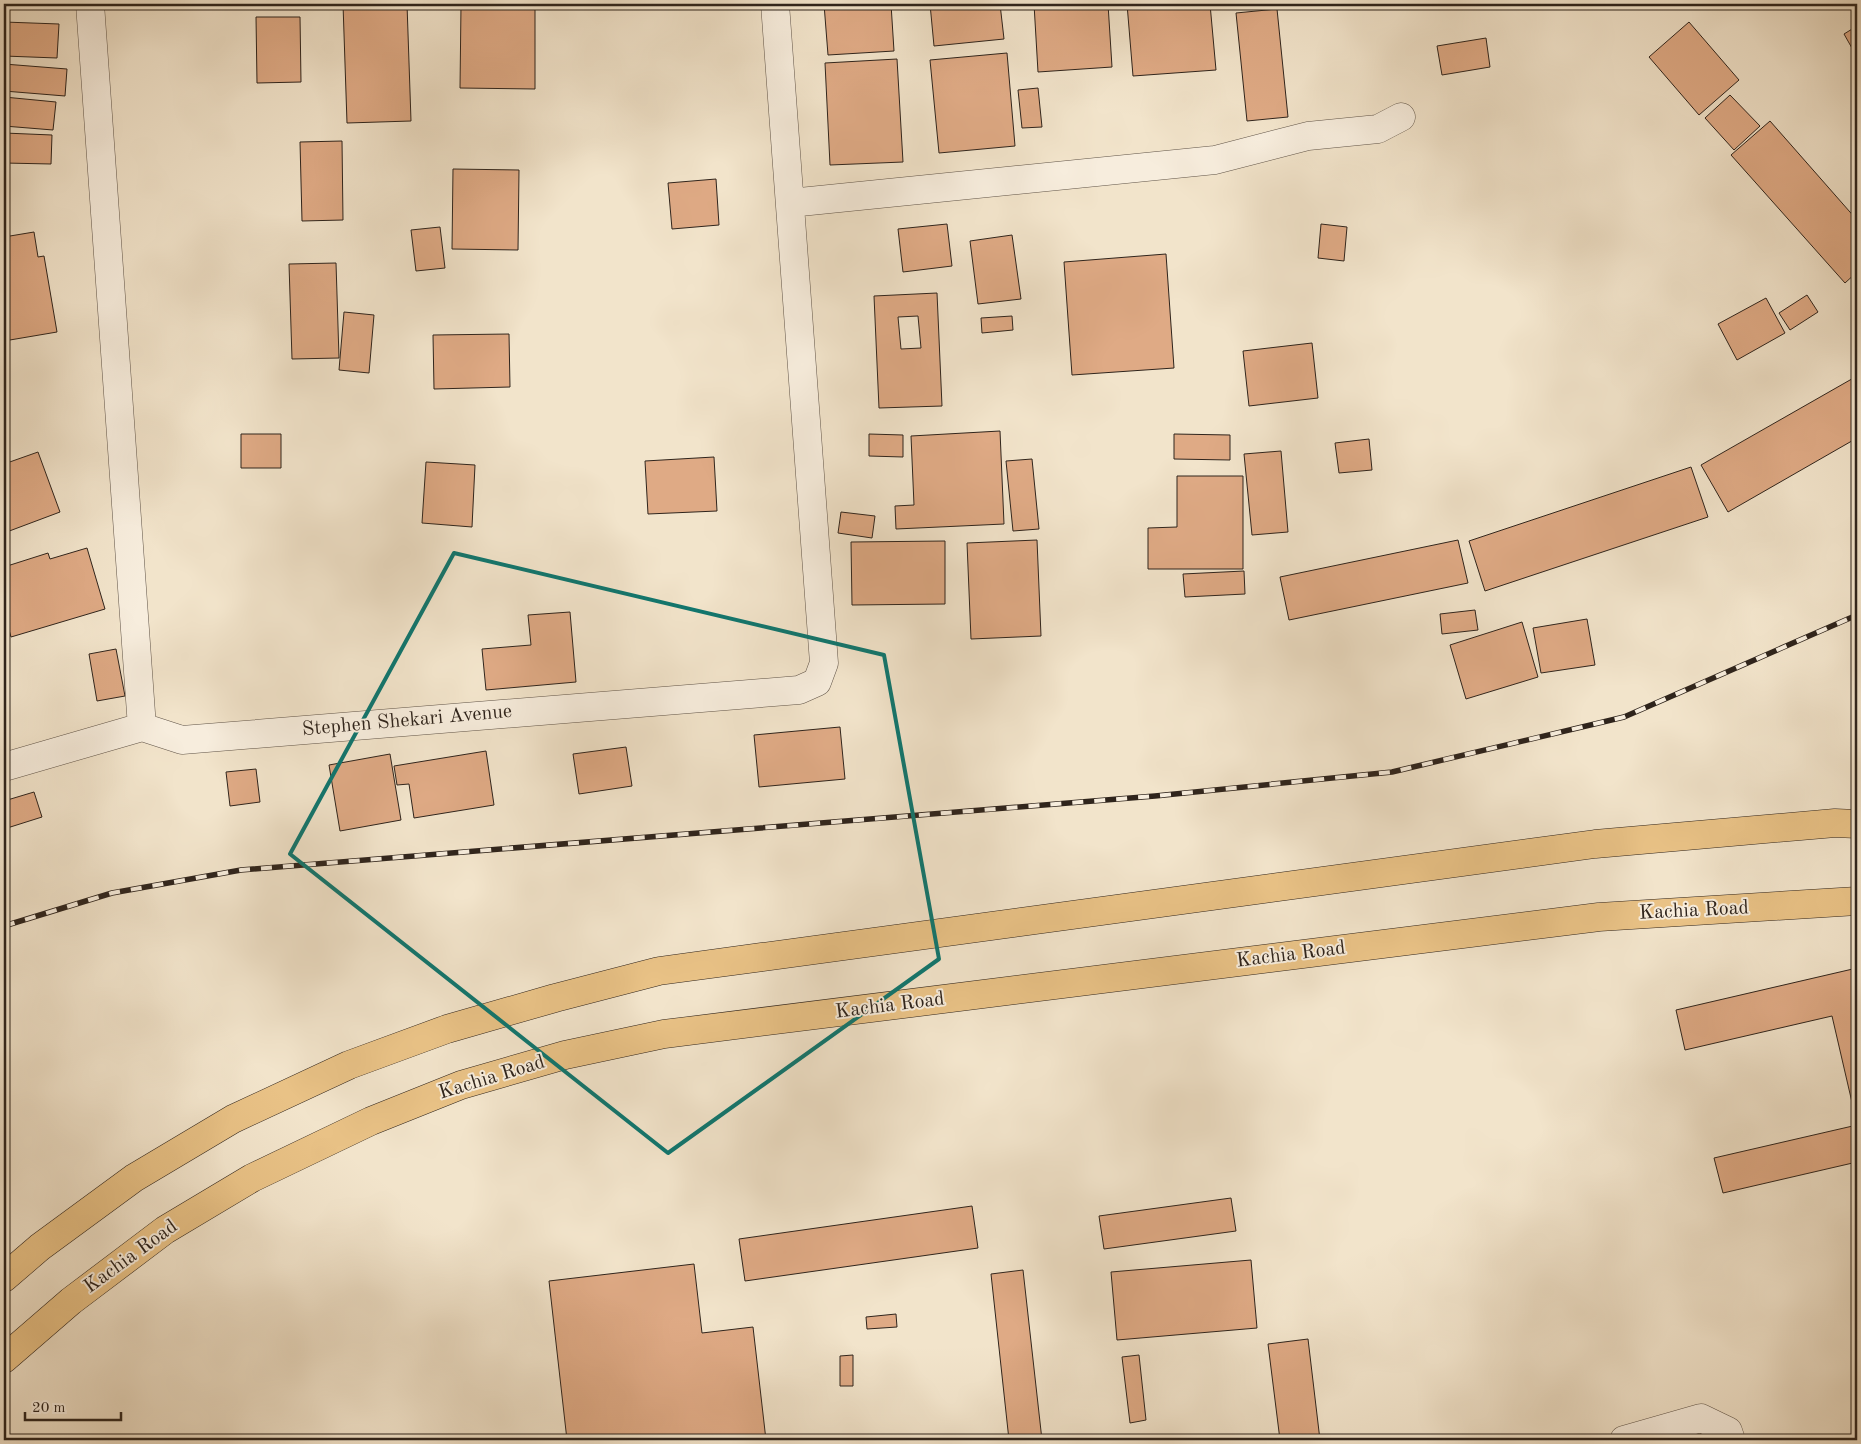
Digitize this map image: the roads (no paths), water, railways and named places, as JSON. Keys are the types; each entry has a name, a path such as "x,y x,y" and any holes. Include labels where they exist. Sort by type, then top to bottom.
{"main road":[{"path":"4,1278 40,1247 134,1178 233,1119 349,1065 447,1029 659,971 1595,844 1846,823 1857,805"},
{"name":"Kachia Road","path":"4,1359 70,1301 165,1230 252,1178 371,1121 460,1085 565,1055 664,1034 1599,917 1857,901"}],"street":[{"path":"4,767 142,727 90,4"},
{"path":"775,4 790,203 1215,160 1308,136 1378,129 1401,117"},
{"name":"Stephen Shekari Avenue","path":"142,727 182,740 799,690 817,682 824,663 790,203"},
{"path":"1624,1440 1701,1418 1728,1431 1731,1440"}],"railway":[{"path":"4,926 112,893 241,870 1155,796 1392,772 1624,717 1857,615"}]}
